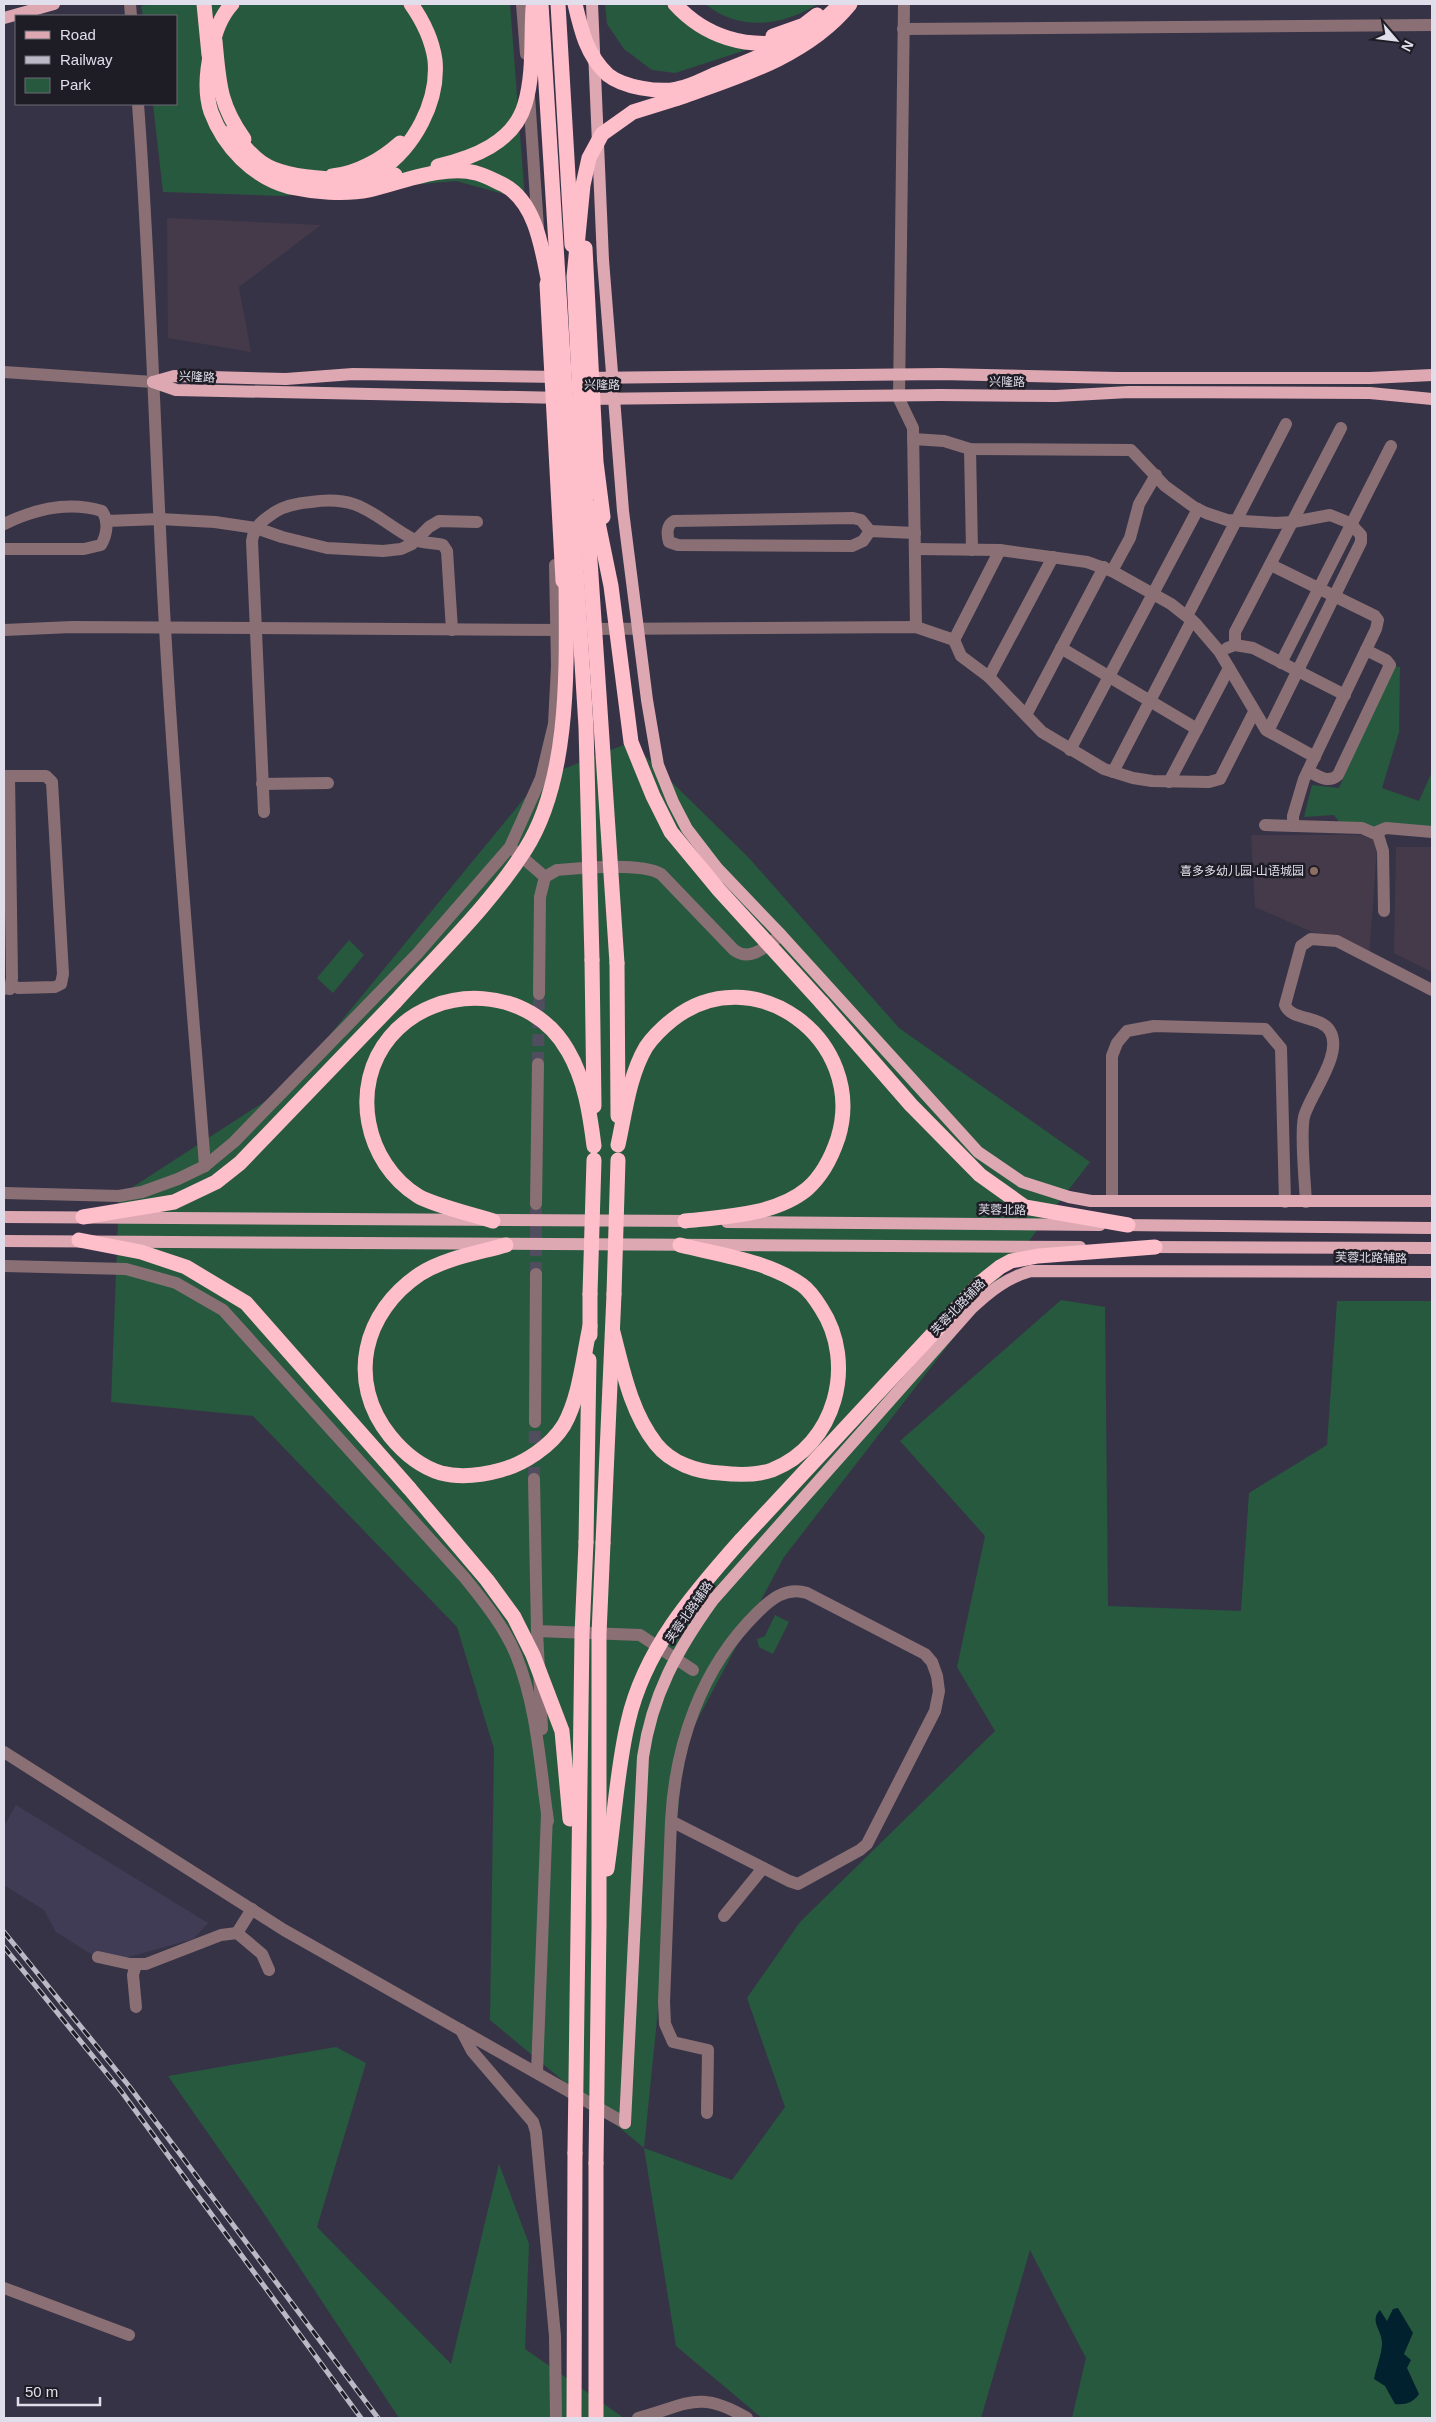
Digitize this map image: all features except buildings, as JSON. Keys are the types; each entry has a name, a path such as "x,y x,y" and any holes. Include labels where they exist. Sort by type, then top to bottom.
{"highway":[{"path":"204,4 221,120 229,136 259,168 286,180 306,184 345,183 366,179 391,163 407,146 420,127 433,93 435,61 427,32 411,4"},
{"path":"212,4 216,91 234,125 248,144 266,158 295,171 317,176 340,175 361,168 390,152 414,124 425,97 427,75 425,49 419,27 404,4"},
{"path":"232,4 219,24 213,42 208,87 211,110 224,138 254,172 292,187 339,192 367,191 448,172 475,172 506,187 526,206 534,223 561,338"},
{"path":"242,4 226,30 216,74 220,108 229,127 240,142 262,163 288,172 323,178 387,176 459,161 477,155 495,143 513,126 525,105 530,68 534,4"},
{"path":"541,4 561,338 574,442 617,962 618,1152 613,1332 599,1634 600,1925 596,2163 596,2418"},
{"path":"83,1217 174,1202 216,1182 240,1163 394,1002 496,889 526,848 544,808 557,768 564,708 574,442 574,277 558,4"},
{"path":"575,4 583,40 598,64 609,76 651,90 677,89 778,49 806,32 842,4"},
{"path":"675,4 684,14 703,28 758,44 796,40 825,22 842,4"},
{"path":"684,4 693,13 729,37 778,36 804,25 831,4"},
{"path":"574,277 581,205 589,158 602,134 633,112 719,84 779,58 814,36 840,16 850,4"},
{"path":"581,205 596,462 631,742 660,811 671,832 719,890 822,1003 910,1105 980,1175 1025,1207 1128,1225"},
{"path":"547,273 566,649"},
{"path":"574,442 611,586"},
{"path":"574,442 586,727 592,960 594,1153 586,1542 582,1634 575,2152 576,2335 574,2418"},
{"path":"494,1221 419,1197 401,1183 382,1162 372,1141 367,1116 367,1095 370,1078 390,1037 409,1020 426,1009 455,1000 484,998 509,1002 530,1012 550,1029 568,1051 589,1109 594,1153"},
{"path":"618,1152 629,1092 647,1046 660,1030 695,1005 721,998 742,998 764,1002 786,1010 806,1024 819,1037 837,1068 844,1097 843,1121 834,1152 824,1168 807,1189 777,1205 747,1214 685,1221"},
{"path":"79,1240 141,1252 186,1267 246,1303 410,1488 487,1580 514,1617 533,1655 562,1731 578,1891"},
{"path":"506,1245 445,1263 421,1273 390,1298 375,1323 365,1352 364,1379 369,1399 381,1425 397,1445 420,1464 442,1473 480,1475 517,1466 541,1449 563,1426 574,1398 590,1326"},
{"path":"613,1332 629,1394 656,1445 672,1458 706,1472 744,1475 772,1470 798,1454 815,1438 830,1412 837,1392 840,1364 831,1323 818,1303 803,1286 775,1270 680,1245"},
{"path":"600,1925 628,1723 644,1674 677,1616 741,1540 980,1283 1000,1267 1011,1261 1038,1256 1155,1247"}],"main road":[{"path":"4,18 54,4"},
{"path":"592,4 603,260 623,512 637,628 658,765 672,802 687,829 717,868 781,935 978,1152 1000,1169 1040,1189 1069,1198 1112,1201 1432,1201"},
{"name":"兴隆路","path":"153,382 174,376 286,379 353,374 612,378 899,374 1186,378 1370,378 1432,375"},
{"name":"兴隆路","path":"153,382 176,390 614,399 1370,393 1432,398"},
{"name":"芙蓉北路","path":"4,1217 1432,1228"},
{"path":"4,1241 79,1240 506,1245 1432,1248"},
{"name":"芙蓉北路辅路","path":"625,2123 643,1756 646,1734 656,1701 674,1658 702,1616 738,1570 971,1310 1000,1283 1012,1276 1031,1271 1432,1272"}],"street":[{"path":"4,1193 119,1196 158,1187 205,1166 234,1142 417,954 510,847 541,778 554,724 557,630 548,377 522,4"},
{"path":"904,4 899,397 913,428 916,627"},
{"path":"903,29 1432,25"},
{"path":"138,105 145,198 165,629 178,830 205,1166"},
{"path":"4,372 153,382"},
{"path":"1113,772 1150,700 1236,521 1286,424"},
{"path":"1235,645 1235,632 1341,428"},
{"path":"913,439 944,442 970,449 1131,450 1156,474 1165,486 1198,509 1227,520 1293,522 1330,515 1350,523 1361,535 1362,539 1299,672 1268,732"},
{"path":"1281,663 1350,523 1391,446"},
{"path":"970,449 972,550"},
{"path":"1026,716 1061,648 1108,569 1130,538 1139,504 1156,474"},
{"path":"264,812 252,541 256,528 261,521 282,508 328,499 342,500 376,513 418,541 436,543 446,547 452,630"},
{"path":"4,524 19,516 59,506 102,511 106,521 105,538 101,545 95,547 4,549"},
{"path":"1070,750 1198,509"},
{"path":"870,531 863,541 852,546 678,545 669,542 667,536 671,523 684,521 853,518 861,520 870,531 915,533"},
{"path":"106,521 215,522 256,528 282,537 327,548 382,551 401,548 418,541 429,527 439,521 477,522"},
{"path":"915,549 1000,550 1087,562 1108,569 1154,594 1189,618 1219,651 1254,712 1268,732 1315,757"},
{"path":"954,640 1000,550"},
{"path":"989,677 1053,557"},
{"path":"1270,565 1335,596 1378,620 1366,650 1308,771 1293,816 1293,826"},
{"path":"4,630 72,627 452,630 916,627 954,640 961,656 989,677 1042,732 1070,750 1113,772 1133,778 1169,782 1210,782 1220,779 1254,712"},
{"path":"1219,651 1235,645 1253,648 1345,695"},
{"path":"1061,648 1197,728"},
{"path":"1308,771 1326,780 1338,775 1390,665 1386,660 1366,650"},
{"path":"1169,782 1229,668"},
{"path":"6,776 46,776 52,782 63,974 61,984 56,987 18,988 14,986 7,989 12,978 6,776"},
{"path":"262,784 328,784"},
{"path":"1265,825 1362,828 1374,833 1382,844 1384,910"},
{"path":"1374,833 1386,828 1432,832"},
{"path":"510,847 545,877"},
{"path":"539,994 540,897 545,877 556,870 649,868 661,874 738,953 748,956 781,935"},
{"path":"1306,1202 1304,1117 1328,1066 1332,1040 1331,1032 1325,1026 1310,1018 1290,1012 1285,1005 1301,946 1311,939 1337,941 1432,990"},
{"path":"1112,1201 1112,1056 1117,1043 1128,1031 1154,1026 1265,1029 1275,1038 1281,1048 1286,1202"},
{"path":"536,1204 538,1064"},
{"path":"4,1266 126,1270 176,1283 223,1310 466,1578 496,1618 516,1654 528,1692 548,1821"},
{"path":"535,1422 536,1274"},
{"path":"534,1479 537,1631 548,1821 537,2072"},
{"path":"671,1821 798,1884 856,1853 867,1844 935,1711 939,1691 937,1676 932,1662 925,1654 806,1593 798,1591 780,1595 767,1604 731,1642 702,1691 680,1753 676,1774 671,1821 664,1976 665,2024 673,2042 708,2050 707,2113"},
{"path":"537,1631 634,1634 646,1638 693,1670 695,1683 702,1691"},
{"path":"693,1670 707,1665 716,1666"},
{"path":"4,1752 252,1909 625,2123"},
{"path":"724,1916 763,1868"},
{"path":"237,1933 252,1909"},
{"path":"98,1957 146,1964 221,1935 237,1933 262,1954 269,1970"},
{"path":"136,1964 132,1975 136,2007"},
{"path":"461,2030 472,2051 533,2122 536,2132 556,2336 556,2418"},
{"path":"4,2288 129,2335"},
{"path":"638,2418 693,2401 726,2406 747,2418"}],"shaded area":[{"path":"167,218 321,225 239,287 251,352 168,338"},
{"name":"喜多多幼儿园-山语城园","path":"1251,835 1378,835 1369,957 1255,907"},
{"path":"1396,847 1432,847 1432,972 1394,953"},
{"path":"16,1805 208,1923 193,1939 122,1959 91,1954 56,1932 44,1910 4,1885 4,1826"}],"green space":[{"path":"149,4 510,4 525,200 456,181 283,196 163,192 153,105 178,105 178,15 143,15 141,6"},
{"path":"605,4 668,4 749,49 675,73 652,70 624,49 607,24"},
{"path":"705,4 818,4 790,17 761,23 732,19 718,13"},
{"path":"1393,666 1400,667 1399,732 1382,788 1419,801 1432,772 1432,833 1341,824 1334,815 1304,817 1312,785 1339,788"},
{"path":"631,742 748,857 899,1028 1090,1162 784,1557 685,1743 644,2148 490,2020 494,1749 457,1627 253,1416 111,1402 119,1196 287,1087 541,778"},
{"path":"349,940 364,955 333,993 317,978"},
{"path":"1061,1300 1105,1307 1108,1606 1241,1611 1249,1493 1327,1445 1337,1301 1432,1301 1432,2418 1072,2418 1086,2358 1030,2250 981,2418 762,2418 676,2346 644,2148 732,2180 785,2107 747,1998 800,1922 995,1731 957,1667 985,1536 900,1441"},
{"path":"775,1615 789,1622 773,1654 759,1647 757,1639 765,1636"},
{"path":"336,2047 366,2063 317,2227 451,2364 499,2164 529,2244 525,2349 624,2418 399,2418 261,2209 168,2076"}],"water":[{"path":"1398,2308 1413,2333 1404,2354 1411,2360 1407,2368 1419,2394 1405,2404 1395,2404 1385,2386 1374,2379 1382,2343 1376,2322 1377,2314 1380,2310 1387,2321 1393,2309"}],"tunnel":[{"path":"538,1064 539,994"},
{"path":"536,1204 536,1274"},
{"path":"534,1479 535,1422"}],"railway":[{"path":"4,1932 129,2086 378,2418"},
{"path":"4,1947 121,2091 361,2418"}],"place":[{"name":"喜多多幼儿园-山语城园","path":"1314,871"}]}
